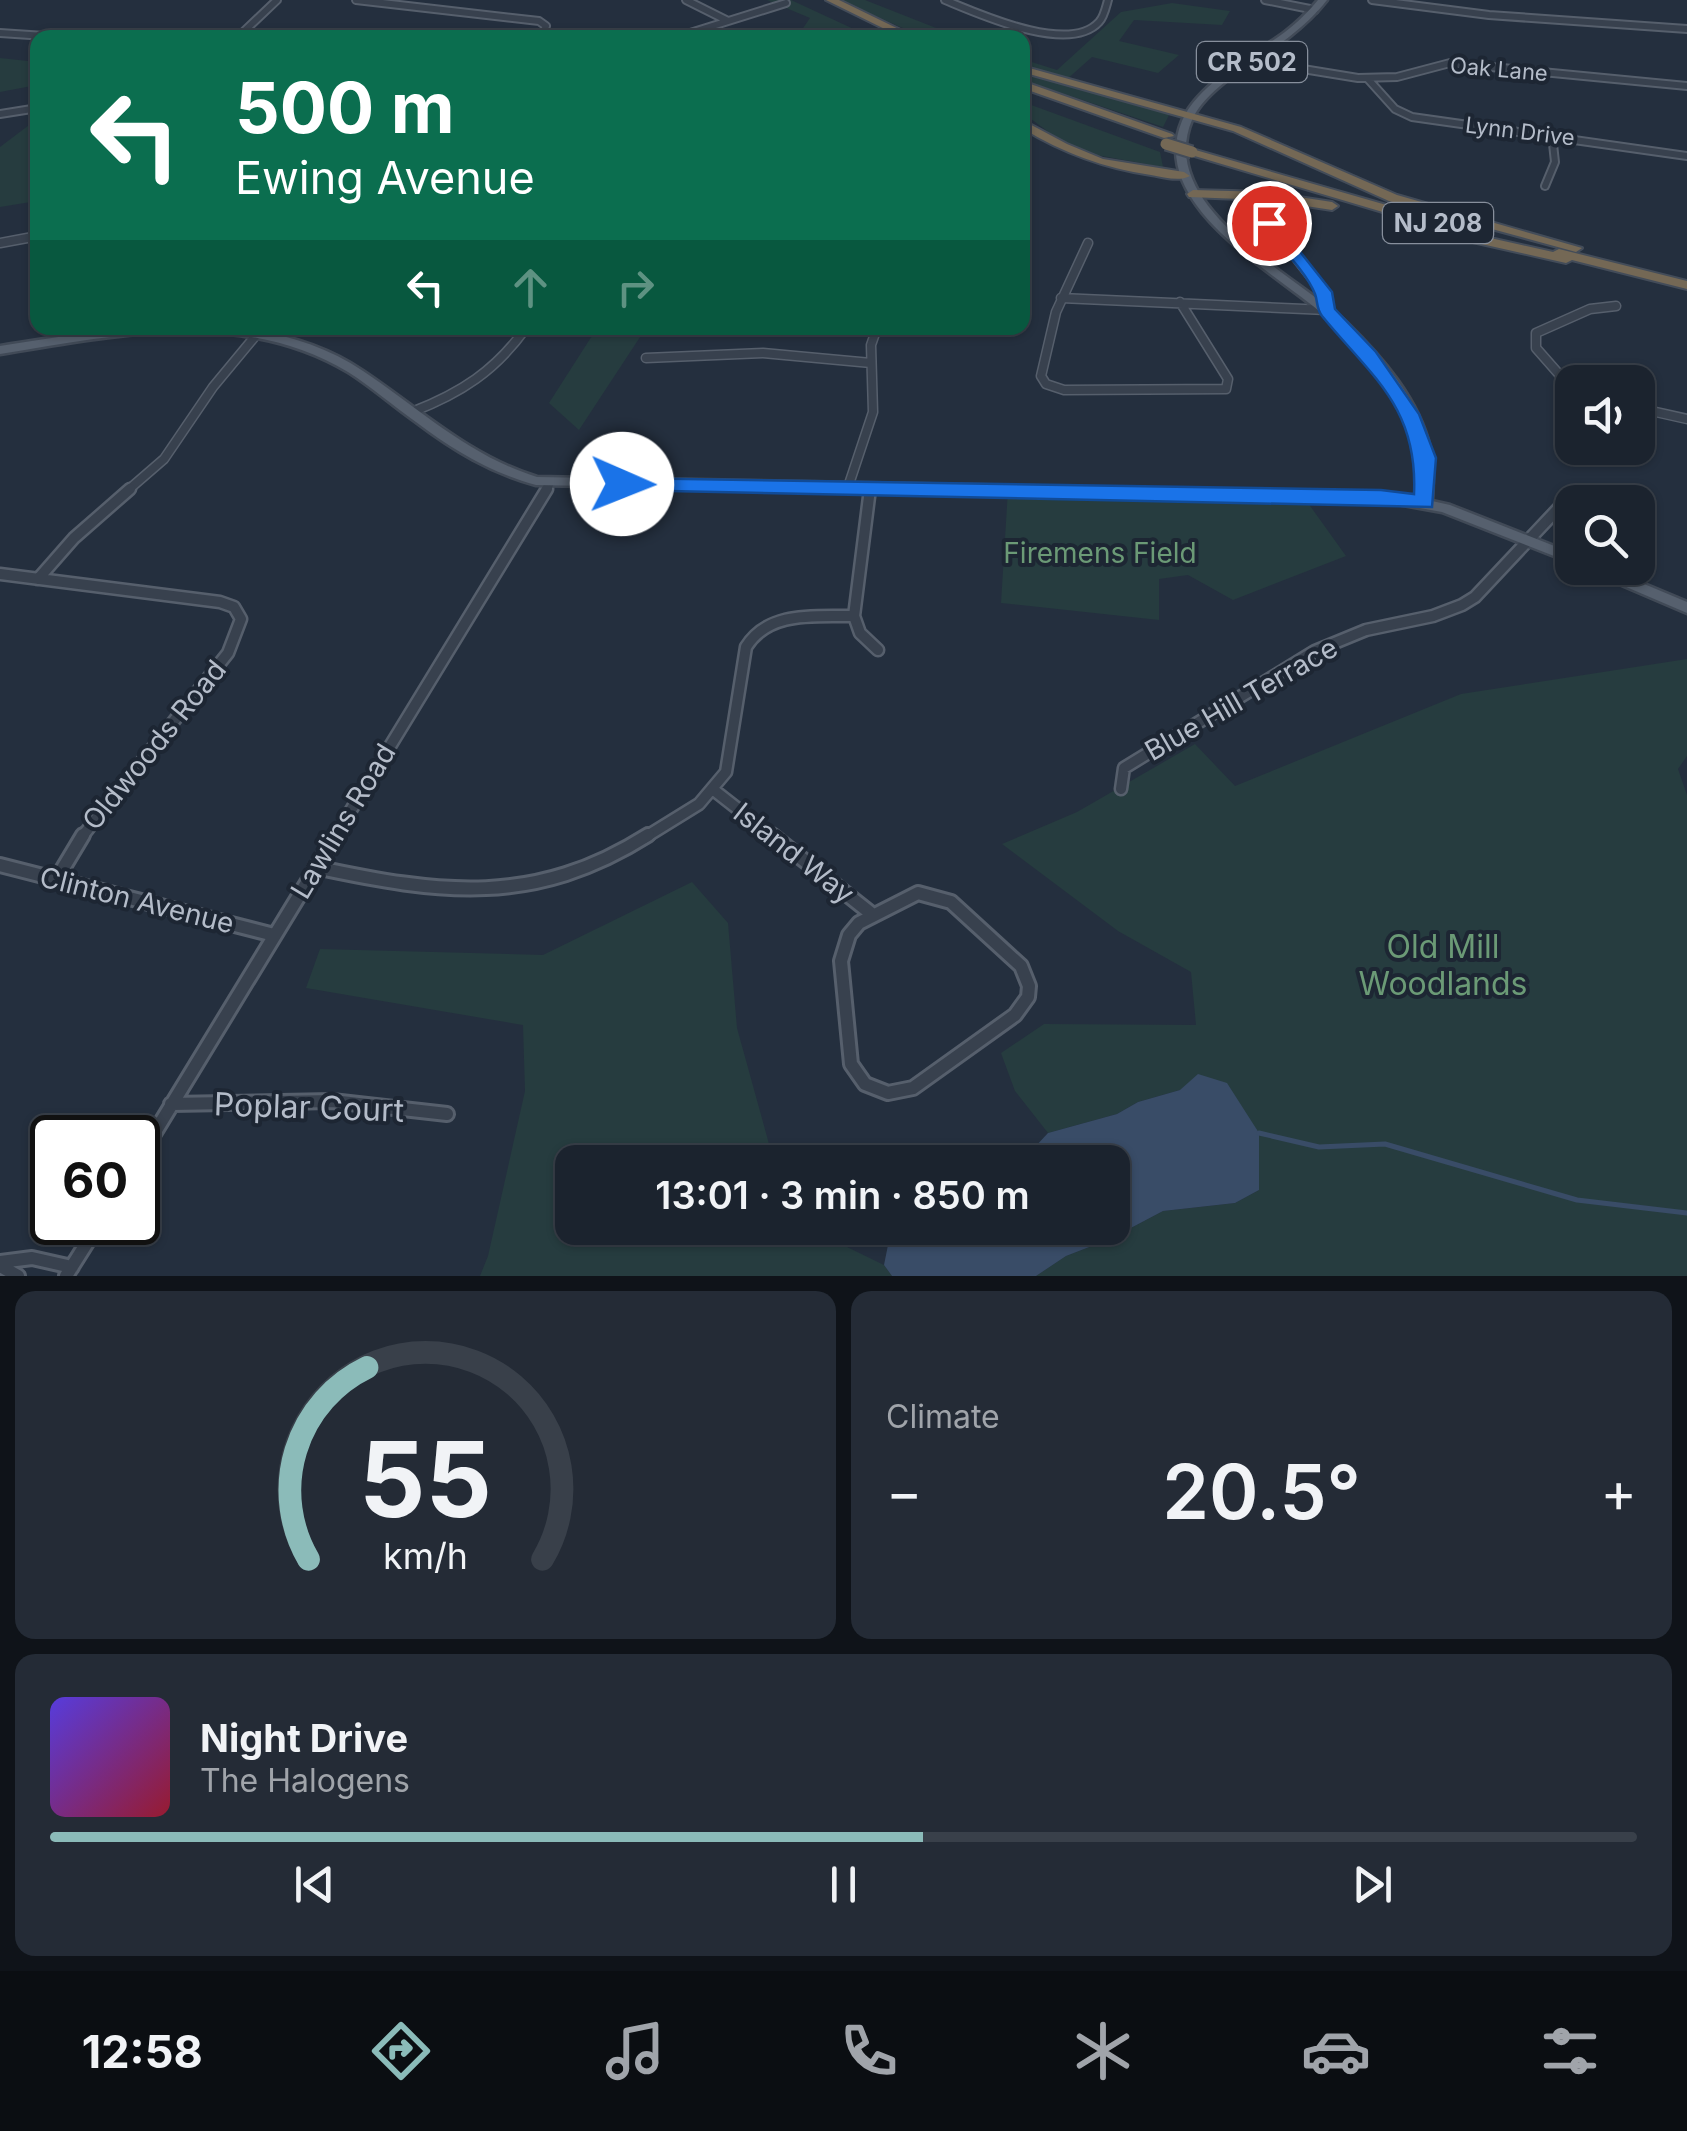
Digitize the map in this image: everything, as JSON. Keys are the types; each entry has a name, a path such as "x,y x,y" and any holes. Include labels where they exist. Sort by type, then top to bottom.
{"highway":[{"path":"812,0 879,30"},
{"path":"831,0 881,30"},
{"path":"1030,71 1257,136 1393,198 1576,248"},
{"name":"NJ 208","path":"1030,87 1167,140"},
{"name":"NJ 208","path":"1030,95 1352,200 1687,286"},
{"path":"1030,128 1092,162 1184,176"},
{"name":"NJ 208","path":"1192,148 1687,276"},
{"path":"1193,194 1314,202 1687,286"}],"main road":[{"name":"CR 502","path":"1323,0 1254,61 1205,97 1190,116 1180,144 1184,176 1193,194 1230,234 1327,310 1370,356 1410,414 1426,458 1424,502"},
{"path":"0,350 77,335"},
{"path":"276,335 328,354 480,460 520,478 550,483 1381,497 1424,502 1555,551"},
{"path":"1634,585 1687,608"}],"street":[{"path":"245,30 277,0"},
{"path":"356,0 539,21 546,26 544,30"},
{"path":"686,0 728,22"},
{"path":"945,0 1009,25 1054,33 1083,31 1102,23 1108,16 1108,0"},
{"path":"1266,0 1315,10"},
{"path":"1372,0 1490,15 1687,30"},
{"path":"701,30 786,3"},
{"path":"0,33 30,35"},
{"name":"Oak Lane","path":"1254,61 1368,79 1450,63 1687,86"},
{"name":"Lynn Drive","path":"1368,79 1395,109 1412,118 1687,156"},
{"path":"0,114 30,109"},
{"path":"1544,186 1555,162 1552,135"},
{"path":"1061,298 1327,310 1323,292 1253,203"},
{"path":"0,243 30,237"},
{"path":"1088,242 1061,298 1042,376 1050,387 1221,391 1228,386 1228,380 1180,302"},
{"path":"1555,369 1536,348 1536,333 1590,309 1616,306"},
{"path":"38,579 74,538 164,459 213,387 256,335"},
{"path":"412,412 460,393 491,373 521,335"},
{"path":"848,487 873,412 870,345 875,335"},
{"path":"646,358 762,352 871,364"},
{"path":"1655,411 1687,418"},
{"name":"Lawlins Road","path":"160,1123 550,483"},
{"path":"870,488 854,616 860,633 878,650"},
{"name":"Blue Hill Terrace","path":"1122,788 1124,768 1316,651 1366,630 1433,616 1462,605 1555,511"},
{"name":"Oldwoods Road","path":"0,574 220,602 234,608 242,619 228,653 91,822 56,880"},
{"path":"315,868 466,889 532,883 585,870 715,791 726,772 750,639 763,627 788,620 854,616"},
{"name":"Island Way","path":"715,791 873,915"},
{"name":"Clinton Avenue","path":"0,866 274,934"},
{"name":"Island Way","path":"906,896 942,897 1021,966 1029,986 1024,1007 1016,1015 912,1088 900,1092 888,1093 865,1084 851,1064 841,960 849,934 873,915 906,896"},
{"name":"Poplar Court","path":"171,1104 332,1101 447,1114"},
{"path":"0,1264 32,1258 69,1271 85,1245"},
{"path":"0,1264 18,1276"}],"green space":[{"path":"767,0 791,0 856,30 802,30 810,18"},
{"path":"839,0 865,0 941,30 907,30"},
{"path":"1172,3 1230,11 1222,25 1134,20 1119,41 1179,55 1158,73 1092,57 1065,81 1170,113 1163,127 1030,82 1030,62 1057,70 1121,12"},
{"path":"0,58 30,61 30,86 0,92"},
{"path":"1030,105 1160,152 1163,167 1074,151 1030,118"},
{"path":"30,124 30,202 0,207 0,147"},
{"path":"593,335 641,335 579,430 549,403"},
{"name":"Firemens Field","path":"1008,490 1303,496 1346,556 1233,600 1188,575 1159,579 1159,620 1001,603"},
{"name":"Old Mill Woodlands","path":"1687,659 1687,756 1678,769 1687,795 1687,1276 1036,1276 1066,1256 1094,1245 1130,1245 1130,1228 1163,1211 1235,1203 1259,1190 1259,1133 1180,1090 1138,1102 1117,1114 1048,1133 1015,1091 1001,1053 1044,1024 1196,1025 1191,972 1118,931 1002,844 1077,812 1195,744 1235,786 1461,694"},
{"path":"692,882 728,923 737,1028 769,1145 555,1145 555,1245 843,1245 884,1265 892,1276 480,1276 488,1256 525,1091 523,1025 306,988 320,949 543,955"}],"water":[{"path":"1198,1074 1227,1083 1259,1133 1259,1190 1235,1203 1163,1211 1130,1228 1130,1145 1037,1145 1048,1133 1117,1114 1138,1102 1180,1090"},
{"path":"888,1245 1094,1245 1066,1256 1036,1276 892,1276 884,1265"}],"waterway":[{"path":"1259,1133 1319,1147 1385,1144 1577,1200 1687,1213"}],"route":[{"path":"622,484 1381,497 1424,502 1426,458 1410,414 1360,343 1327,310 1323,292 1269,223"}]}
